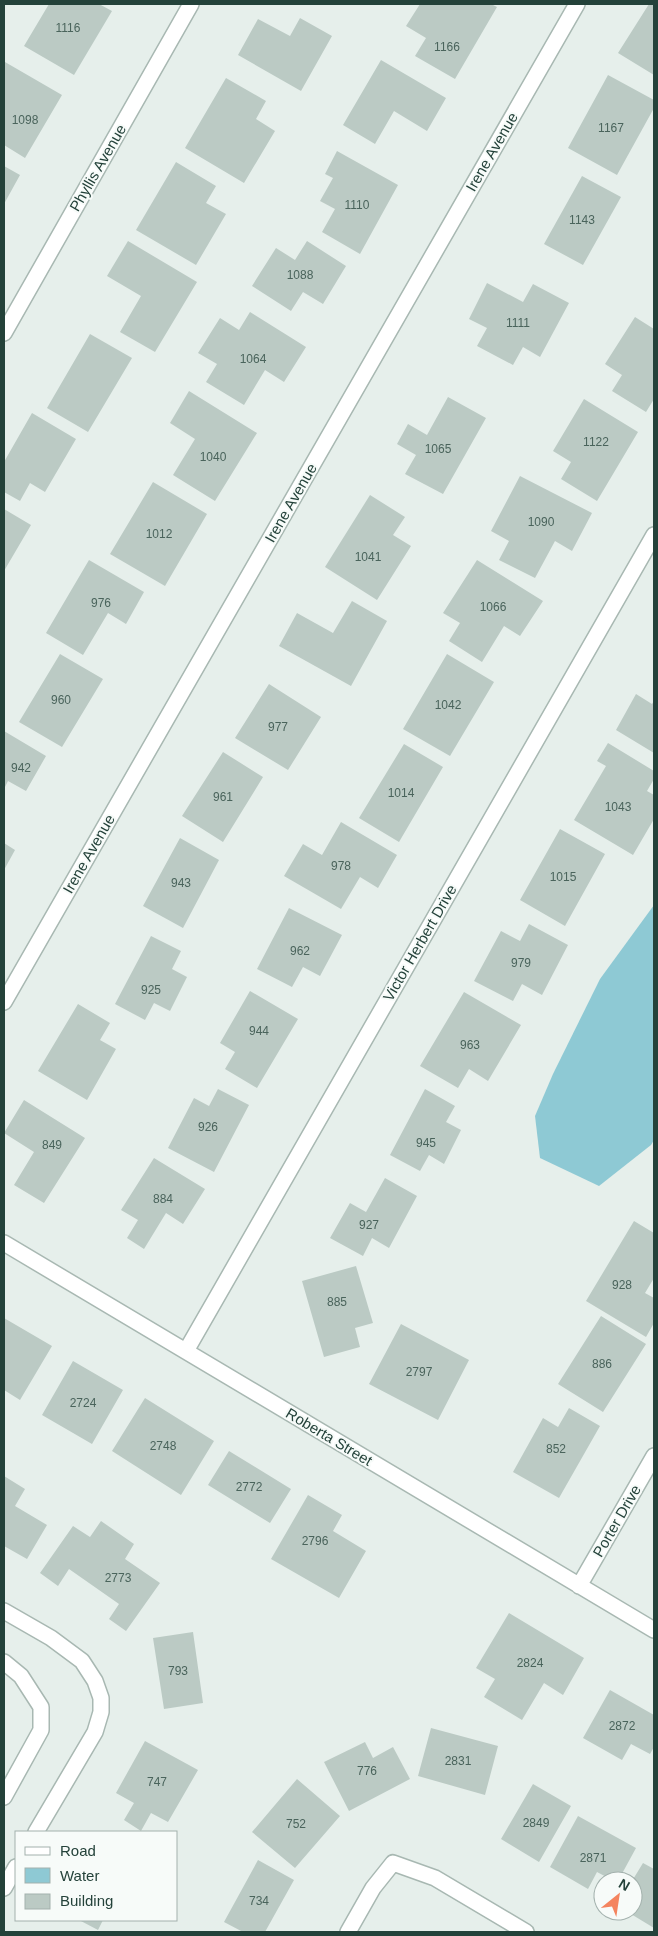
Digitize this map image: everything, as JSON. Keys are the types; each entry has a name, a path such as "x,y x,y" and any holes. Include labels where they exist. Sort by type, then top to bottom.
{"street":[{"name":"Phyllis Avenue","path":"4,333 191,4"},
{"name":"Irene Avenue","path":"4,1002 577,4"},
{"name":"Victor Herbert Drive","path":"186,1351 654,535"},
{"name":"Roberta Street","path":"4,1243 654,1630"},
{"name":"Porter Drive","path":"579,1586 654,1456"},
{"path":"4,1611 51,1638 82,1661 96,1681 101,1698 101,1712 95,1732 37,1831"},
{"path":"4,1662 21,1676 41,1707 41,1730 4,1797"},
{"path":"348,1932 373,1888 393,1863 435,1878 526,1932"},
{"path":"4,1888 15,1869"}],"water":[{"path":"654,905 654,1140 651,1145 599,1186 540,1158 535,1116 553,1074 600,979"}],"building":[{"path":"49,4 99,4 112,11 74,75 24,46"},
{"path":"420,4 491,4 497,7 455,79 415,56 426,38 406,26"},
{"path":"649,4 654,4 654,75 618,53"},
{"path":"300,18 332,36 301,91 238,55 258,19 290,36"},
{"path":"381,60 446,98 427,131 394,111 375,144 343,125"},
{"path":"5,62 62,95 25,158 4,145"},
{"path":"608,75 654,100 654,108 617,175 568,148"},
{"path":"226,78 266,101 256,119 275,131 244,183 185,148"},
{"path":"337,151 398,185 360,254 322,232 335,209 320,201 333,178 325,174"},
{"path":"176,162 216,186 206,203 226,214 196,265 136,230"},
{"path":"4,166 20,175 4,204"},
{"path":"582,176 621,197 583,265 544,244"},
{"path":"128,241 197,282 155,352 120,332 141,296 107,276"},
{"path":"307,241 346,266 323,304 303,292 291,311 252,286 276,248 295,260"},
{"path":"487,283 523,302 533,284 569,303 540,357 523,347 513,365 477,346 487,328 469,319"},
{"path":"250,312 306,347 284,382 265,370 244,405 206,382 217,364 198,353 220,318 239,330"},
{"path":"635,317 654,329 654,399 646,412 612,391 622,375 605,364"},
{"path":"90,334 132,358 88,432 47,408"},
{"path":"189,391 257,433 215,501 173,475 195,439 170,423"},
{"path":"448,397 486,418 443,494 405,474 416,455 397,444 408,424 427,435"},
{"path":"584,399 638,432 597,501 561,479 571,462 553,451"},
{"path":"32,413 76,439 45,492 30,483 20,501 4,492 4,462"},
{"path":"520,476 592,513 572,551 555,541 535,578 499,560 509,541 491,531"},
{"path":"153,482 207,514 165,586 110,554"},
{"path":"370,495 405,517 393,535 411,546 377,600 325,567"},
{"path":"4,509 31,525 4,571"},
{"path":"89,560 144,592 126,624 108,613 83,655 46,633"},
{"path":"477,560 543,601 520,636 504,626 482,662 449,641 460,623 443,613"},
{"path":"352,601 387,621 351,686 279,646 297,613 333,633"},
{"path":"60,654 103,679 62,747 19,722"},
{"path":"447,654 494,682 450,756 403,729"},
{"path":"269,684 321,717 288,770 235,738"},
{"path":"636,694 652,704 654,701 654,753 616,730"},
{"path":"4,731 46,756 26,791 8,781 4,789"},
{"path":"608,743 654,771 654,779 647,791 654,795 654,819 633,855 574,820 606,766 597,761"},
{"path":"404,744 443,767 399,842 359,818"},
{"path":"223,752 263,777 223,842 182,816"},
{"path":"341,822 397,855 378,888 360,877 341,909 284,876 303,844 322,855"},
{"path":"560,829 605,854 565,926 520,900"},
{"path":"180,838 219,860 183,928 143,906"},
{"path":"4,843 15,850 4,870"},
{"path":"289,908 342,935 320,976 303,967 292,987 257,969"},
{"path":"529,924 568,945 542,995 522,984 513,1001 474,981 501,931 520,941"},
{"path":"151,936 181,951 172,969 187,977 170,1011 154,1003 145,1020 115,1004"},
{"path":"250,991 298,1019 257,1088 225,1069 235,1052 220,1043"},
{"path":"464,992 521,1025 488,1081 469,1069 458,1088 420,1066"},
{"path":"78,1004 110,1023 100,1040 116,1049 87,1100 38,1071"},
{"path":"218,1089 249,1105 214,1172 168,1148 194,1098 209,1106"},
{"path":"425,1089 455,1106 446,1122 461,1130 444,1164 429,1155 420,1171 390,1155"},
{"path":"24,1100 85,1138 44,1203 14,1185 34,1152 4,1133"},
{"path":"154,1158 205,1189 183,1224 166,1213 144,1249 127,1238 138,1220 121,1210"},
{"path":"385,1178 417,1196 389,1248 372,1238 363,1256 330,1238 350,1203 366,1212"},
{"path":"634,1221 654,1233 654,1278 645,1293 654,1298 654,1323 646,1337 586,1301"},
{"path":"356,1266 373,1323 355,1328 360,1347 324,1357 302,1281"},
{"path":"601,1316 646,1344 603,1412 558,1384"},
{"path":"4,1318 52,1346 20,1400 4,1390"},
{"path":"401,1324 469,1360 438,1420 369,1384"},
{"path":"73,1361 123,1390 92,1444 42,1415"},
{"path":"145,1398 214,1441 181,1495 112,1451"},
{"path":"569,1408 600,1426 559,1498 513,1472 543,1418 558,1427"},
{"path":"229,1451 291,1489 270,1523 208,1485"},
{"path":"4,1476 25,1489 15,1506 47,1525 27,1559 4,1546"},
{"path":"308,1495 342,1515 333,1531 366,1551 339,1598 271,1559"},
{"path":"101,1521 134,1544 125,1559 160,1583 126,1631 109,1619 119,1604 69,1569 58,1586 40,1573 73,1526 90,1537"},
{"path":"509,1613 584,1658 563,1695 544,1683 522,1720 484,1697 495,1679 476,1668"},
{"path":"193,1632 203,1703 164,1709 153,1638"},
{"path":"610,1690 654,1715 654,1747 650,1754 631,1744 622,1760 583,1738"},
{"path":"431,1728 498,1746 485,1795 418,1776"},
{"path":"145,1741 198,1770 168,1822 151,1813 141,1831 124,1820 134,1803 116,1793"},
{"path":"365,1742 373,1758 393,1747 410,1779 349,1811 324,1762"},
{"path":"297,1779 340,1816 295,1868 252,1832"},
{"path":"533,1784 571,1806 539,1862 501,1839"},
{"path":"578,1816 636,1848 623,1871 593,1871 593,1880 588,1889 550,1867"},
{"path":"258,1860 294,1880 265,1932 243,1932 224,1922"},
{"path":"643,1863 654,1869 654,1928 642,1921 643,1871 638,1871"},
{"path":"81,1921 102,1921 98,1930"}]}
